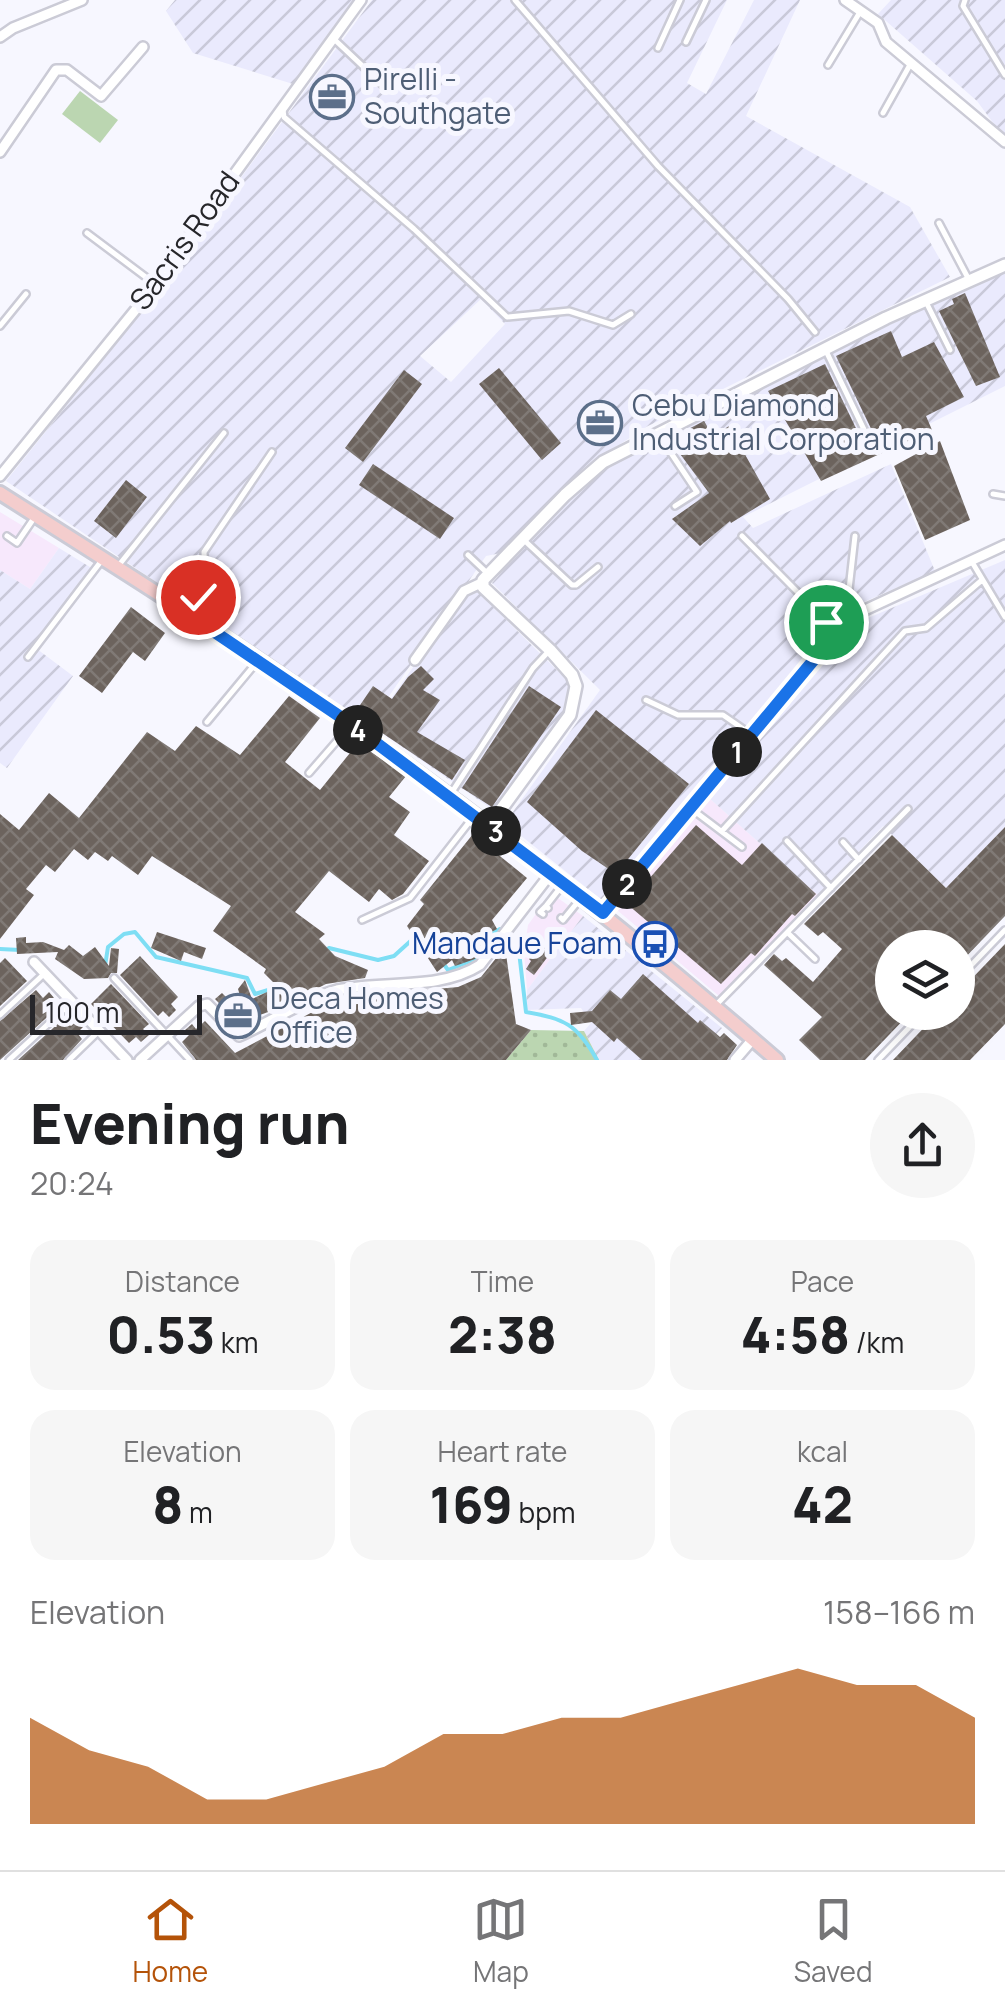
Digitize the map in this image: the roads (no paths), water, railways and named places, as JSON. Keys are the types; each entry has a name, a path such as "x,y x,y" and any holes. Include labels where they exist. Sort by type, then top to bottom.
{"main road":[{"path":"2,498 117,568 351,724 582,896 778,1060"}],"street":[{"path":"0,38 13,28 82,0"},
{"path":"846,0 878,23 886,42 1005,142"},
{"name":"Sacris Road","path":"0,476 155,284 356,2"},
{"path":"0,152 56,70 67,70 101,96 143,47"},
{"path":"415,660 464,591 485,579 603,462 824,348 1005,265"},
{"path":"603,913 854,615 1005,545"},
{"path":"485,579 572,675 576,686 570,715 490,826"},
{"path":"140,1060 199,1006 207,1004 239,1036 334,991 467,973 480,965 551,873"},
{"path":"34,962 127,1060"},
{"path":"735,1060 754,1039"}],"lane":[{"path":"515,0 658,166 788,299 815,332"},
{"path":"658,48 680,0"},
{"path":"686,42 706,0"},
{"path":"965,0 963,6 1005,75"},
{"path":"828,65 861,9"},
{"path":"332,38 387,88"},
{"path":"883,113 912,62"},
{"path":"283,105 284,117 414,229 507,317 569,311 613,325 631,314"},
{"path":"939,223 968,279"},
{"path":"87,233 155,284"},
{"path":"0,326 26,294"},
{"path":"924,300 950,350"},
{"path":"824,348 872,446"},
{"path":"657,432 697,492 675,506"},
{"path":"117,568 224,433"},
{"path":"188,614 204,581 204,552 272,452"},
{"path":"992,494 1005,496"},
{"path":"7,536 17,543 36,516"},
{"path":"742,536 837,632"},
{"path":"854,615 847,607 855,536"},
{"path":"523,539 572,585 598,567"},
{"path":"468,555 485,579"},
{"path":"28,657 103,559"},
{"path":"971,560 1005,617"},
{"path":"722,832 904,631 926,628 982,580"},
{"path":"449,796 532,668 550,650"},
{"path":"207,722 258,660"},
{"path":"646,700 678,714 723,714 752,735"},
{"path":"309,773 351,724"},
{"path":"690,808 742,846"},
{"path":"716,1006 908,809"},
{"path":"362,920 410,898 474,816"},
{"path":"787,841 831,888"},
{"path":"843,842 859,860"},
{"path":"543,914 540,912 564,883"},
{"path":"556,924 582,896"},
{"path":"975,961 1005,930"},
{"path":"788,934 815,959"},
{"path":"0,1015 45,973"},
{"path":"114,978 190,1060"},
{"path":"10,1060 72,1002"},
{"path":"878,1060 907,1030"},
{"path":"68,1060 100,1031"}],"waterway":[{"path":"443,963 448,970 481,957 486,938 500,929 518,943 526,1012 569,1025 597,1060"},
{"path":"105,966 108,947 124,934 135,932 156,957 247,978 255,994 278,987"},
{"path":"326,951 329,948 378,960 394,956 415,937"},
{"path":"0,949 20,950"}],"place":[{"name":"Pirelli - Southgate","path":"332,97"},
{"name":"Cebu Diamond Industrial Corporation","path":"600,423"},
{"name":"Mandaue Foam","path":"655,944"},
{"name":"Deca Homes Office","path":"238,1016"}]}
